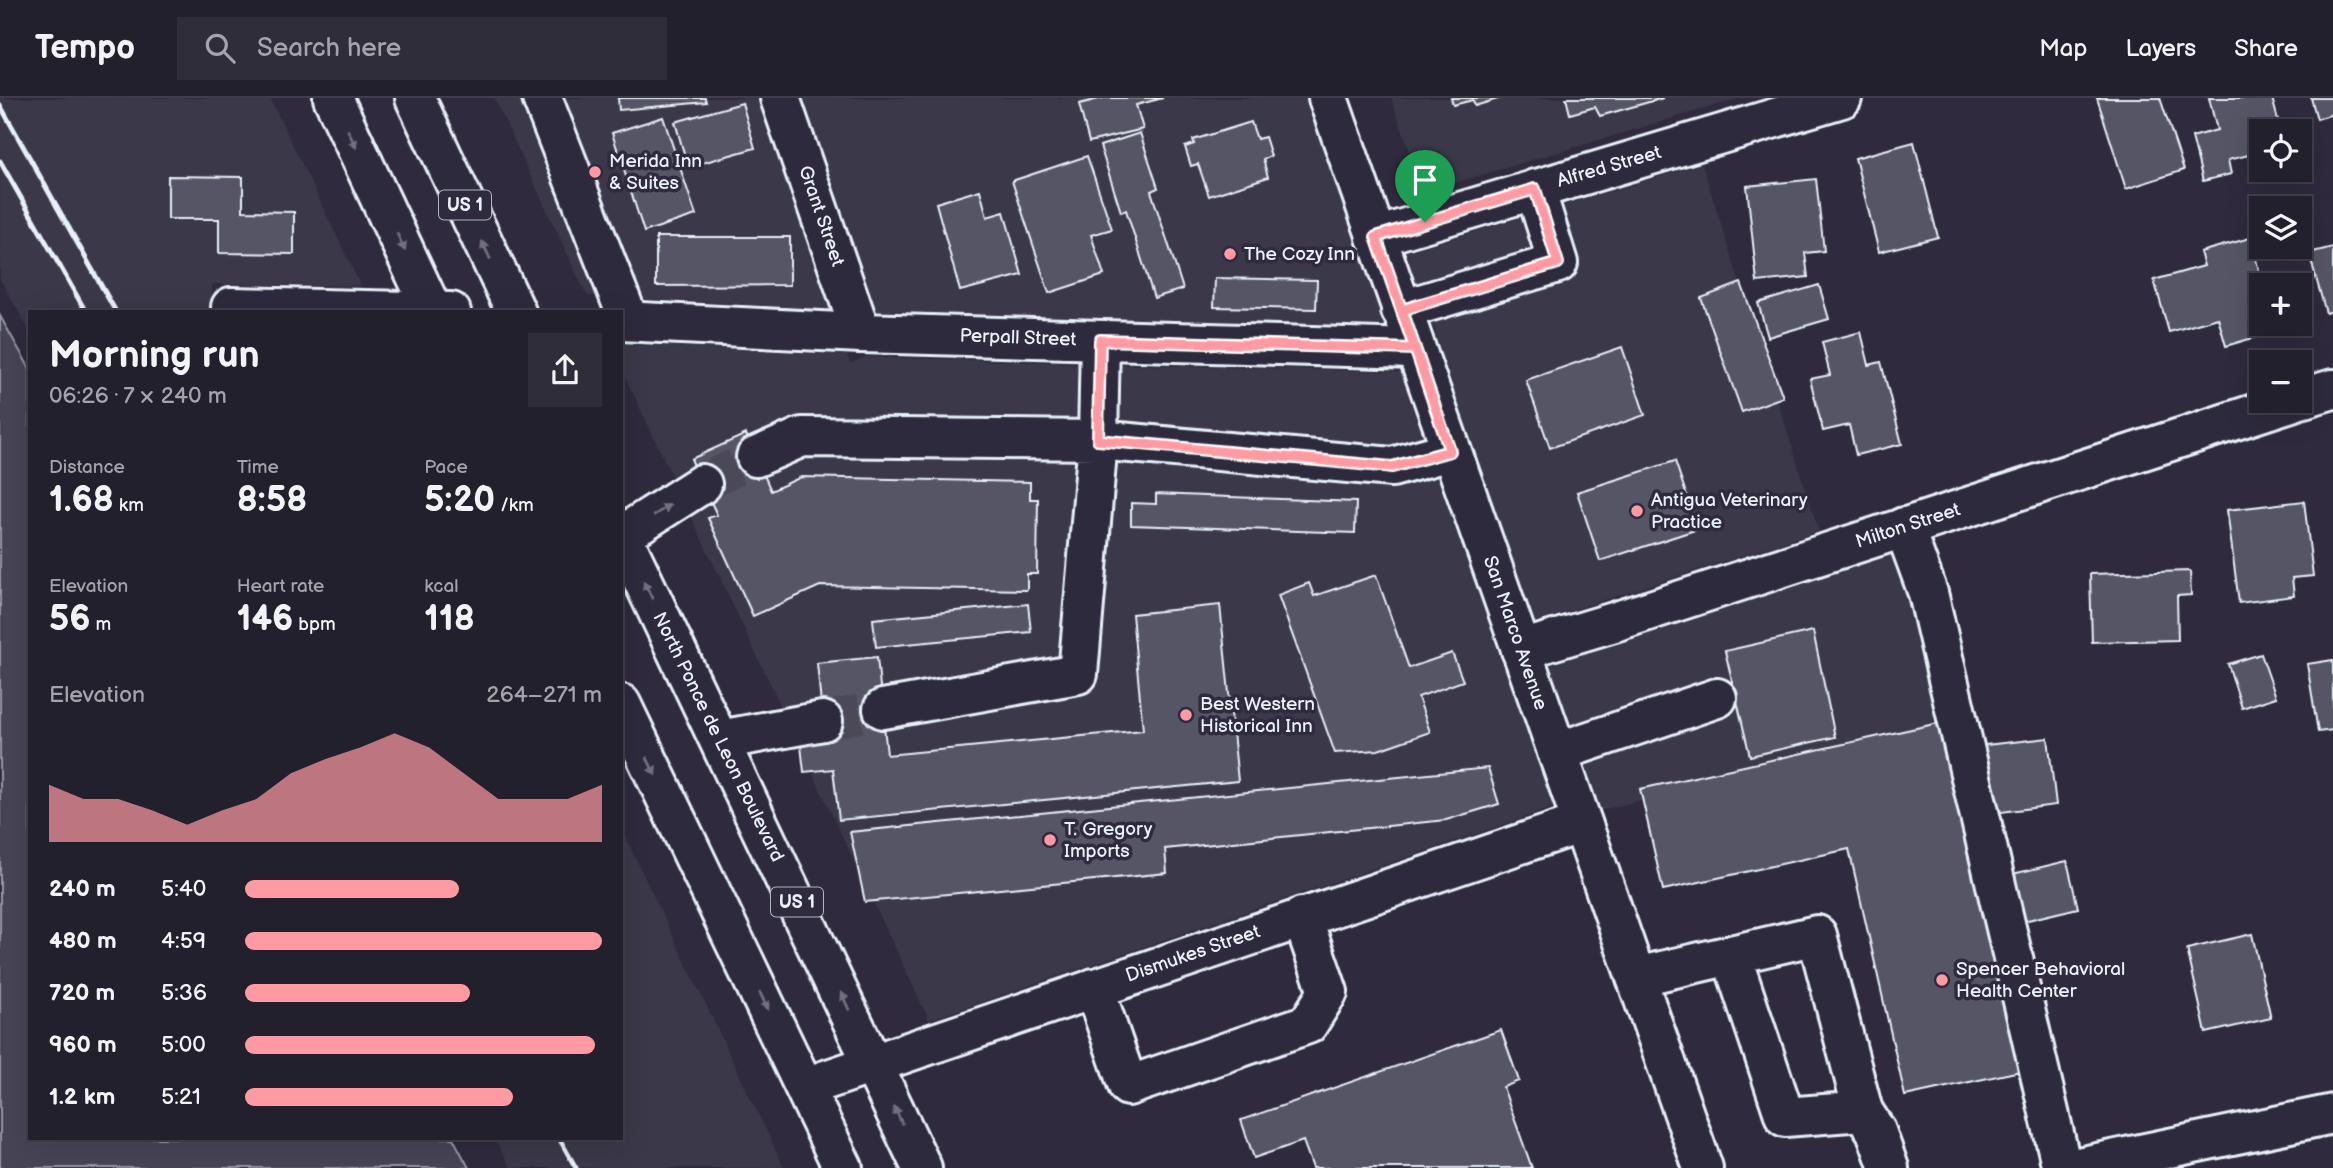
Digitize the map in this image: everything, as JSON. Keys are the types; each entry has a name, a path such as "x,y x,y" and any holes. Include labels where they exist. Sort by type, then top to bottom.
{"main road":[{"path":"333,98 439,310"},
{"name":"US 1","path":"415,98 515,310"},
{"path":"542,98 621,310"},
{"name":"Grant Street","path":"780,98 861,333"},
{"name":"San Marco Avenue","path":"1328,98 1703,1168"},
{"name":"Alfred Street","path":"1376,237 1842,98"},
{"path":"1402,310 1558,263 1535,189"},
{"path":"231,307 387,310"},
{"name":"Perpall Street","path":"625,321 861,333 1415,349"},
{"path":"883,709 1078,674 1098,440 1100,340"},
{"path":"2312,395 2333,388"},
{"name":"Milton Street","path":"1521,650 2257,413"},
{"path":"756,457 802,437 1098,440 1392,467 1450,451"},
{"path":"623,533 702,484"},
{"path":"1904,527 1928,593 2062,1168"},
{"name":"North Ponce de Leon Boulevard","path":"623,536 922,1168"},
{"path":"1557,752 1717,698"},
{"path":"623,708 843,1168"},
{"path":"720,740 822,721"},
{"name":"Dismukes Street","path":"805,1087 1582,823"},
{"path":"1094,988 1128,1086 1308,1024 1328,992 1302,917"},
{"path":"1636,977 1818,935 1863,1111 1875,1131 1889,1168"},
{"path":"1731,956 1785,1117 1863,1111"},
{"path":"2073,1168 2333,1114"}],"shaded area":[{"path":"0,98 270,98 361,286 212,284 212,310 28,310 28,328 0,279"},
{"path":"494,98 758,98 831,309 587,296"},
{"path":"801,98 1306,98 1385,326 874,311"},
{"path":"1391,98 1741,98 1424,192"},
{"path":"1702,164 1819,531 1533,623 1435,345 1435,327 1429,327 1403,253"},
{"path":"0,316 28,365 28,1140 454,1140 469,1168 0,1168"},
{"path":"623,344 847,355 850,363 865,357 1401,372 1555,807 929,1020 623,372"},
{"path":"1923,544 1966,716 1599,811 1548,666"},
{"path":"623,832 784,1168 511,1168 494,1140 623,1140"}],"building":[{"path":"618,98 705,98 706,102 619,110"},
{"path":"1103,98 1163,98 1136,105 1143,129 1089,142 1079,104"},
{"path":"1451,98 1501,98 1475,106 1473,100 1453,105"},
{"path":"1566,98 1663,98 1600,116 1595,107 1570,114"},
{"path":"2097,98 2160,98 2184,170 2126,189"},
{"path":"2209,98 2272,98 2278,119 2249,119 2249,155 2228,160 2231,174 2203,181 2192,137 2217,130"},
{"path":"2311,98 2333,98 2333,114 2317,119"},
{"path":"742,103 755,148 688,167 675,122"},
{"path":"663,117 696,215 644,232 612,133"},
{"path":"1251,122 1257,139 1265,137 1271,156 1263,159 1268,177 1209,196 1198,164 1191,166 1185,147 1194,144 1193,140"},
{"path":"1140,133 1158,188 1151,191 1183,289 1154,298 1126,210 1121,212 1100,146"},
{"path":"1914,142 1938,237 1879,252 1855,158"},
{"path":"1087,156 1112,229 1091,235 1104,275 1049,293 1012,181"},
{"path":"168,176 243,177 243,211 294,212 294,254 219,253 219,219 168,219"},
{"path":"1816,179 1824,251 1805,253 1808,277 1757,282 1747,186"},
{"path":"980,190 987,217 1004,212 1022,275 960,291 936,203"},
{"path":"656,237 790,237 790,285 656,286"},
{"path":"2249,238 2249,259 2256,259 2260,273 2249,273 2249,336 2259,336 2226,346 2218,318 2169,332 2154,280 2204,266 2200,252"},
{"path":"2333,247 2333,311 2326,313 2311,259 2312,252"},
{"path":"1215,278 1317,280 1316,309 1214,307"},
{"path":"1741,283 1783,397 1742,412 1701,298"},
{"path":"1819,285 1829,319 1768,337 1758,303"},
{"path":"1861,332 1869,365 1881,362 1902,444 1856,455 1849,425 1823,431 1810,379 1830,375 1822,342"},
{"path":"1622,347 1645,415 1550,448 1526,380"},
{"path":"746,434 771,491 801,477 1030,482 1030,499 1038,499 1037,574 1027,574 1027,590 820,586 753,616 708,518 717,515 691,459"},
{"name":"Antigua Veterinary Practice","path":"1675,461 1698,529 1600,561 1577,492"},
{"path":"1156,494 1356,502 1355,533 1131,525 1131,503 1156,504"},
{"path":"2304,501 2313,576 2292,578 2294,596 2239,603 2227,510"},
{"path":"2190,571 2191,595 2177,596 2178,640 2092,642 2090,574"},
{"path":"1376,575 1409,668 1452,653 1463,681 1418,697 1430,732 1378,750 1335,753 1278,595 1309,583 1314,596"},
{"path":"1028,604 1031,632 876,647 873,619"},
{"name":"Best Western Historical Inn","path":"1220,605 1238,781 839,820 833,769 804,772 800,737 824,735 817,663 877,657 887,755 1143,730 1132,614"},
{"path":"1813,631 1835,737 1750,756 1725,651"},
{"path":"2261,654 2276,697 2242,708 2228,664"},
{"path":"2333,660 2333,730 2318,732 2307,664"},
{"name":"Spencer Behavioral Health Center","path":"1948,721 2025,1070 1905,1096 1849,849 1663,890 1640,789"},
{"path":"2048,738 2056,805 1986,814 1977,746"},
{"name":"T. Gregory Imports","path":"1488,768 1499,804 1446,820 1165,849 1167,873 865,902 850,832"},
{"path":"2067,861 2078,908 2011,924 2000,877"},
{"path":"2252,934 2271,1018 2206,1033 2187,949"},
{"path":"1501,1030 1519,1081 1503,1087 1532,1168 1313,1168 1303,1141 1254,1158 1241,1120"}],"tunnel":[{"path":"702,484 756,457"},
{"path":"823,721 883,709"}],"railway":[{"path":"0,105 115,310"},
{"path":"0,161 85,310"},
{"path":"560,1140 576,1168"}],"place":[{"name":"Merida Inn & Suites","path":"595,172"},
{"name":"The Cozy Inn","path":"1230,254"},
{"name":"Antigua Veterinary Practice","path":"1637,511"},
{"name":"Best Western Historical Inn","path":"1186,715"},
{"name":"T. Gregory Imports","path":"1050,840"},
{"name":"Spencer Behavioral Health Center","path":"1942,980"}],"route":[{"path":"1535,189 1558,263 1402,310 1450,451 1392,467 1098,440 1100,340 1415,349 1376,237 1425,222 1535,189"}]}
